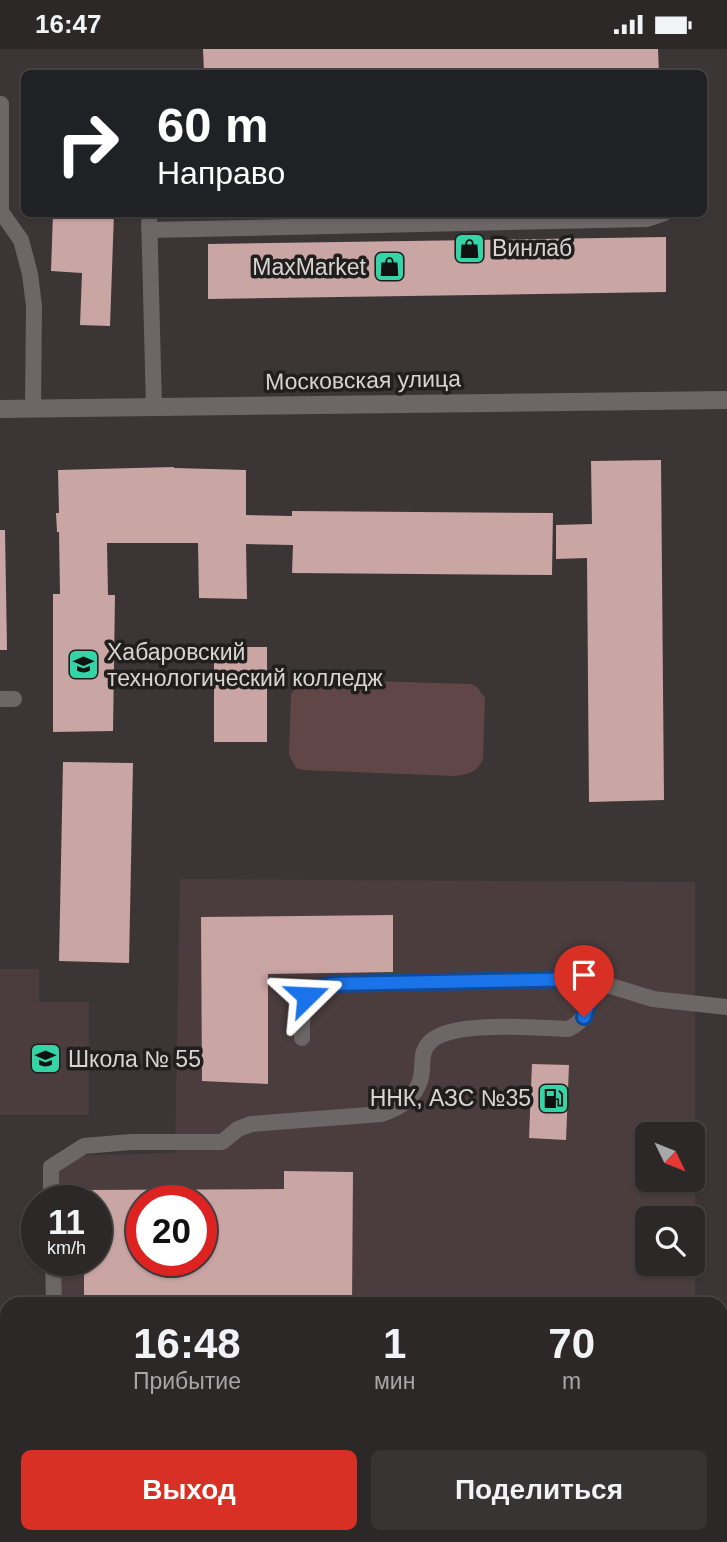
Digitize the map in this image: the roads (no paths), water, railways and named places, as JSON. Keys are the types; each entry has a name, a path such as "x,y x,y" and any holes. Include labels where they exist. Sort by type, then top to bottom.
{"street":[{"name":"Московская улица","path":"0,409 727,400"}],"lane":[{"path":"1,104 1,212 21,240 30,274 34,306 33,409"},
{"path":"149,217 154,407"},
{"path":"149,230 652,217"},
{"path":"302,1038 302,1013 307,996 319,988 333,984 588,979 653,999 727,1007"},
{"path":"51,1185 51,1167 84,1146 222,1142 251,1124 381,1114 398,1109 420,1081 422,1053 433,1039 470,1027 568,1029 578,1025 584,1017 588,1004 588,979"},
{"path":"53,1276 54,1297"}],"place":[{"name":"Винлаб","path":"469,248"},
{"name":"MaxMarket","path":"389,267"},
{"name":"Хабаровский технологический колледж","path":"84,665"},
{"name":"Школа № 55","path":"45,1059"},
{"name":"ННК, АЗС №35","path":"554,1098"}]}
